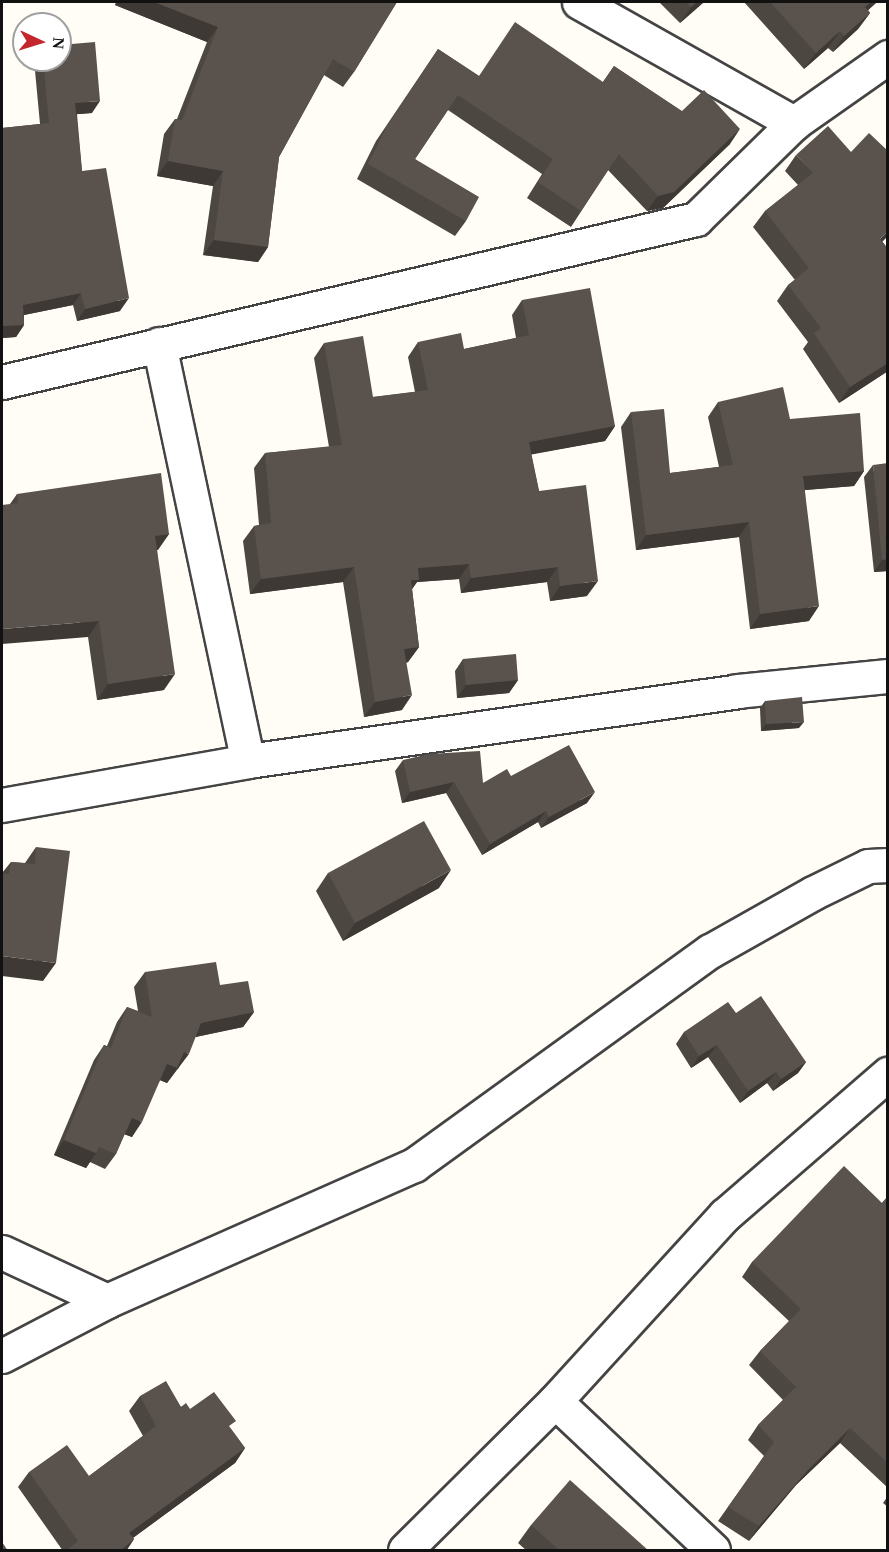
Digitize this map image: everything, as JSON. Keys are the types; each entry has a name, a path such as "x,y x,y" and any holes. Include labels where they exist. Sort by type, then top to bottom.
{"street":[{"path":"579,2 794,123"},
{"path":"2,382 696,219 794,123 888,57"},
{"path":"159,344 248,761"},
{"path":"2,805 248,761 736,691 888,676"},
{"path":"2,1356 107,1301 414,1165 710,951 813,893 868,866 888,865"},
{"path":"405,1551 555,1401 725,1215 887,1077"},
{"path":"2,1252 107,1301"},
{"path":"555,1401 713,1551"}],"building":[{"path":"154,2 397,2 354,72 333,59 279,157 268,247 214,240 223,171 168,161 175,119 182,120 218,27"},
{"path":"686,2 697,2 691,7"},
{"path":"770,2 871,2 865,7 870,13 844,36 840,31 816,53"},
{"path":"515,22 603,82 614,66 682,111 704,90 740,129 674,192 658,196 619,154 581,211 538,182 553,159 458,95 415,159 479,197 466,221 368,164 387,126 438,49 479,76"},
{"path":"95,42 100,101 75,103 82,171 106,168 129,298 85,309 81,293 23,305 24,325 2,326 2,128 49,123 44,72 72,72 72,44"},
{"path":"828,126 851,152 869,133 888,151 888,231 880,239 888,249 888,363 850,387 814,333 821,328 788,285 809,268 765,211 813,173 796,155"},
{"path":"590,288 615,426 529,442 539,491 586,485 598,581 560,586 558,567 471,578 469,564 418,568 419,580 411,580 419,647 404,649 412,695 375,702 354,567 261,579 254,526 271,523 265,453 342,445 324,343 363,336 373,397 428,390 418,342 461,333 464,349 529,335 522,300"},
{"path":"783,387 790,419 860,413 864,471 803,476 819,606 760,614 749,522 646,535 631,412 664,409 670,473 733,465 718,402"},
{"path":"888,463 888,559 882,560 873,465"},
{"path":"161,473 169,534 155,536 175,674 108,684 99,621 2,629 2,505 18,503 17,494"},
{"path":"516,654 518,680 466,685 463,659"},
{"path":"802,697 804,722 766,724 765,701"},
{"path":"569,745 595,792 549,817 546,811 490,844 454,782 410,792 403,760 429,754 480,751 483,783 507,769 511,776"},
{"path":"424,821 451,870 355,923 328,873"},
{"path":"36,847 70,851 56,963 2,956 2,873 9,874 11,862 35,864"},
{"path":"216,962 220,985 248,981 254,1012 201,1023 189,1054 184,1052 177,1068 167,1064 142,1122 132,1118 116,1154 99,1147 96,1153 64,1140 104,1045 111,1048 127,1007 152,1017 145,972"},
{"path":"761,996 806,1062 781,1079 776,1072 748,1091 717,1045 699,1056 684,1032 728,1002 736,1013"},
{"path":"844,1166 882,1203 888,1196 888,1463 850,1428 807,1471 759,1526 728,1507 774,1442 758,1425 796,1387 760,1351 801,1309 752,1262"},
{"path":"166,1381 181,1407 186,1403 190,1409 214,1392 236,1421 229,1426 245,1448 129,1533 134,1539 120,1551 66,1551 78,1541 29,1472 67,1445 89,1476 156,1426 140,1396"},
{"path":"570,1480 649,1551 560,1551 531,1525"},
{"path":"2,1542 8,1551 2,1551"}]}
